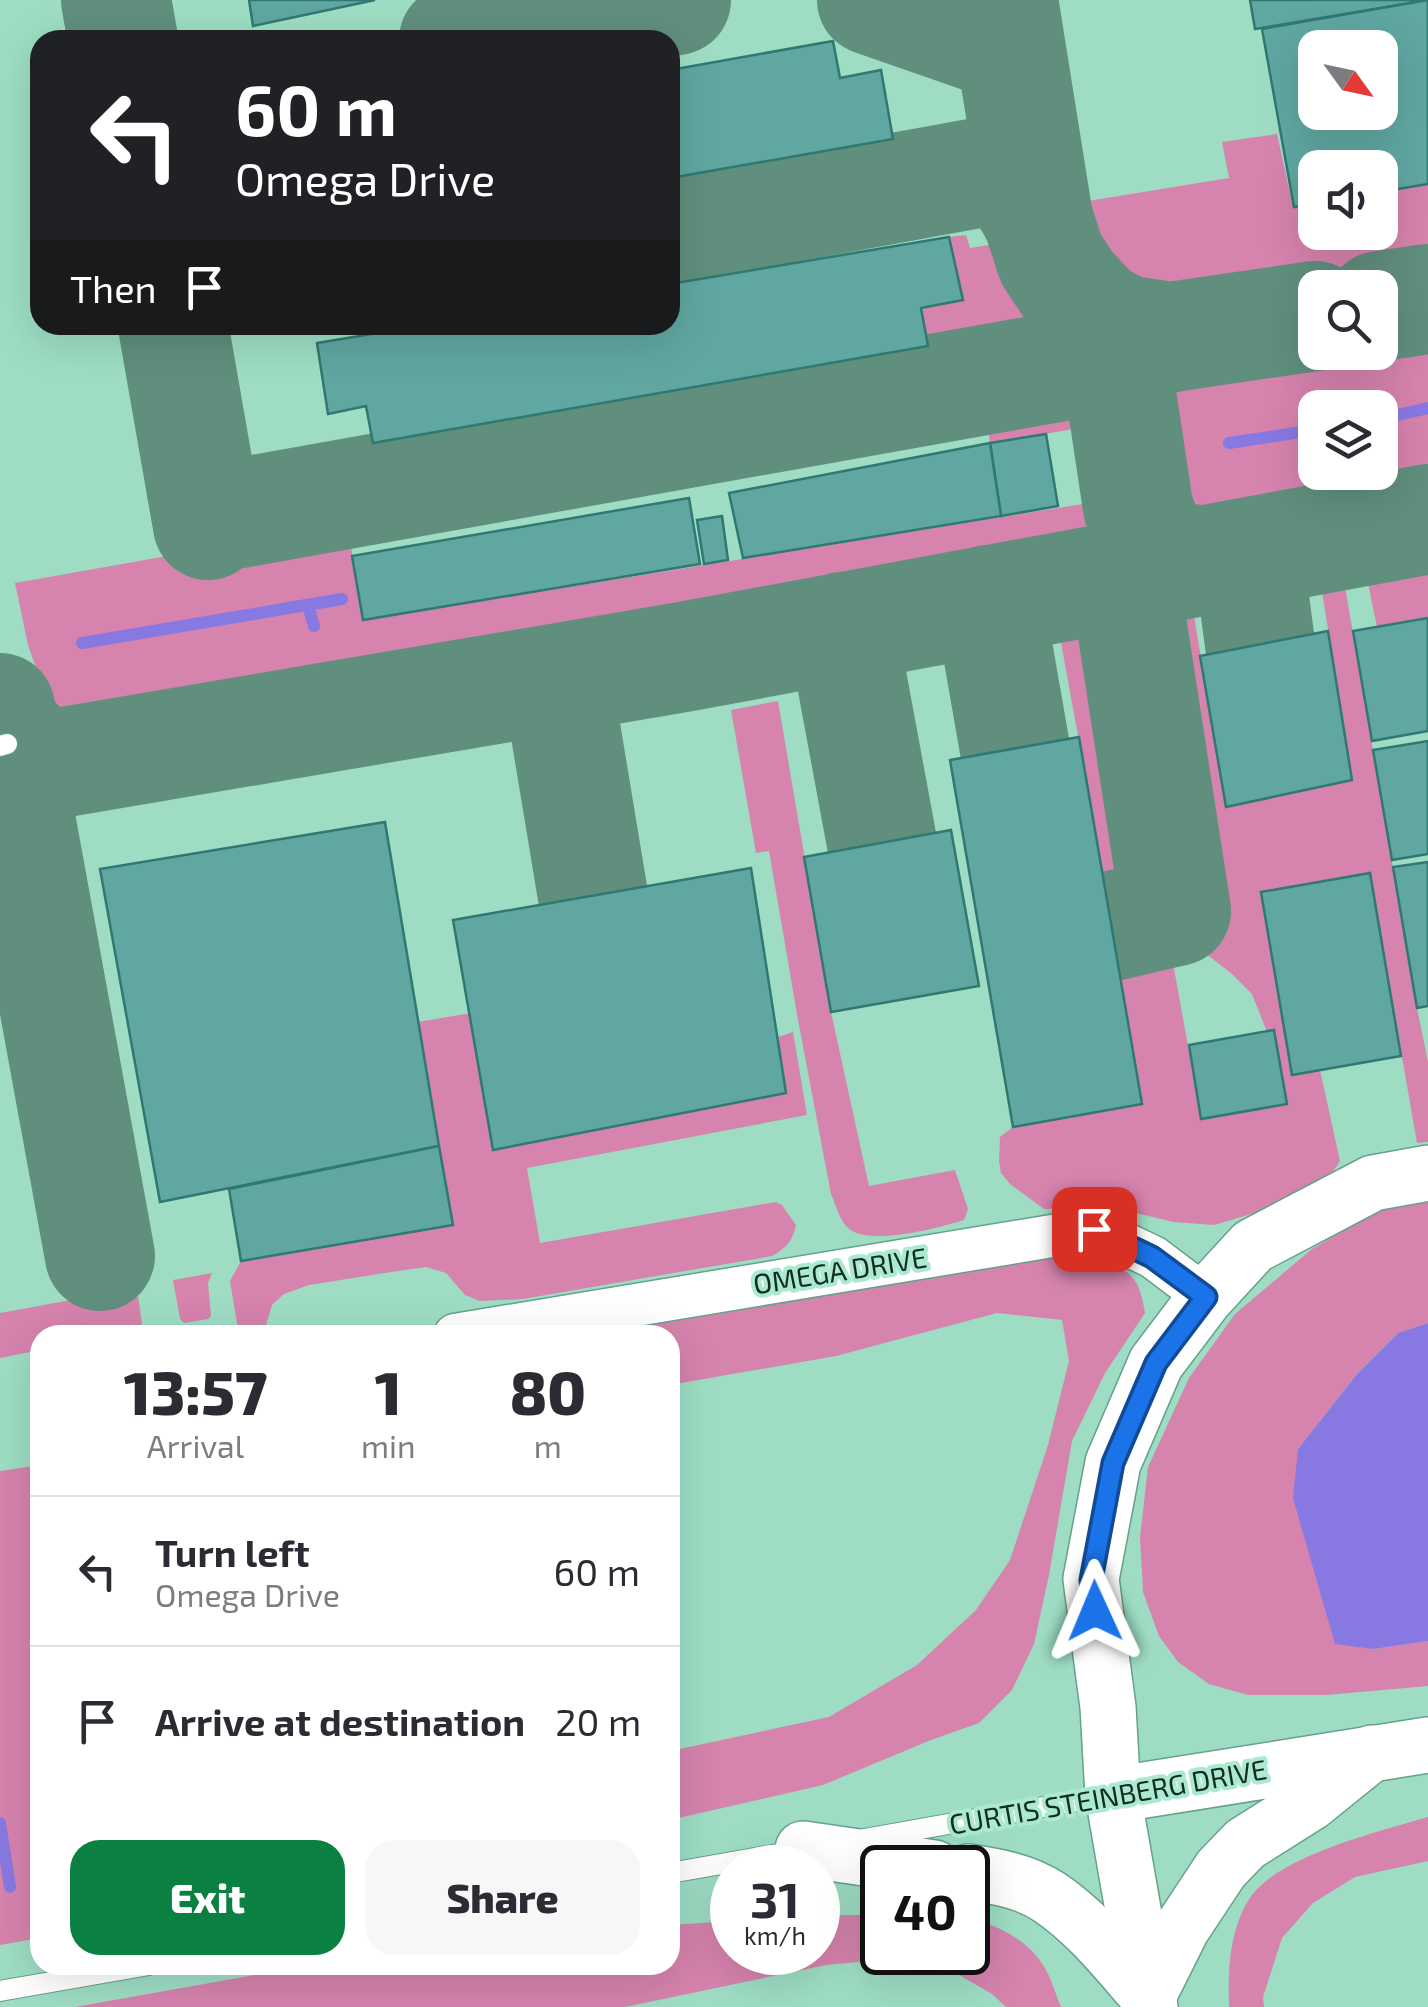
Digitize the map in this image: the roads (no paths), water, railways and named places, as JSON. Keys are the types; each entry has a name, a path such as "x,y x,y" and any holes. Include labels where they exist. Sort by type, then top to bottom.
{"street":[{"path":"1149,2001 1113,1795 1108,1707 1091,1580 1113,1463 1156,1363 1206,1297 1253,1246 1373,1183 1428,1172"},
{"name":"OMEGA DRIVE","path":"515,1325 1094,1229 1152,1257 1206,1297"},
{"name":"CURTIS STEINBERG DRIVE","path":"1113,1795 1428,1744"},
{"path":"1149,2001 1182,1928 1221,1868 1245,1844 1310,1803 1372,1754"},
{"path":"990,1875 1047,1896 1091,1932 1149,2001"}],"lane":[{"name":"CURTIS STEINBERG DRIVE","path":"830,1845 1113,1795"},
{"name":"CURTIS STEINBERG DRIVE","path":"680,1871 710,1866"},
{"path":"0,1992 94,1975"}],"waterway":[{"path":"1398,415 1428,408"},
{"path":"1229,443 1298,433"},
{"path":"82,643 342,599"},
{"path":"308,605 314,626"},
{"path":"0,1823 10,1887"}]}
